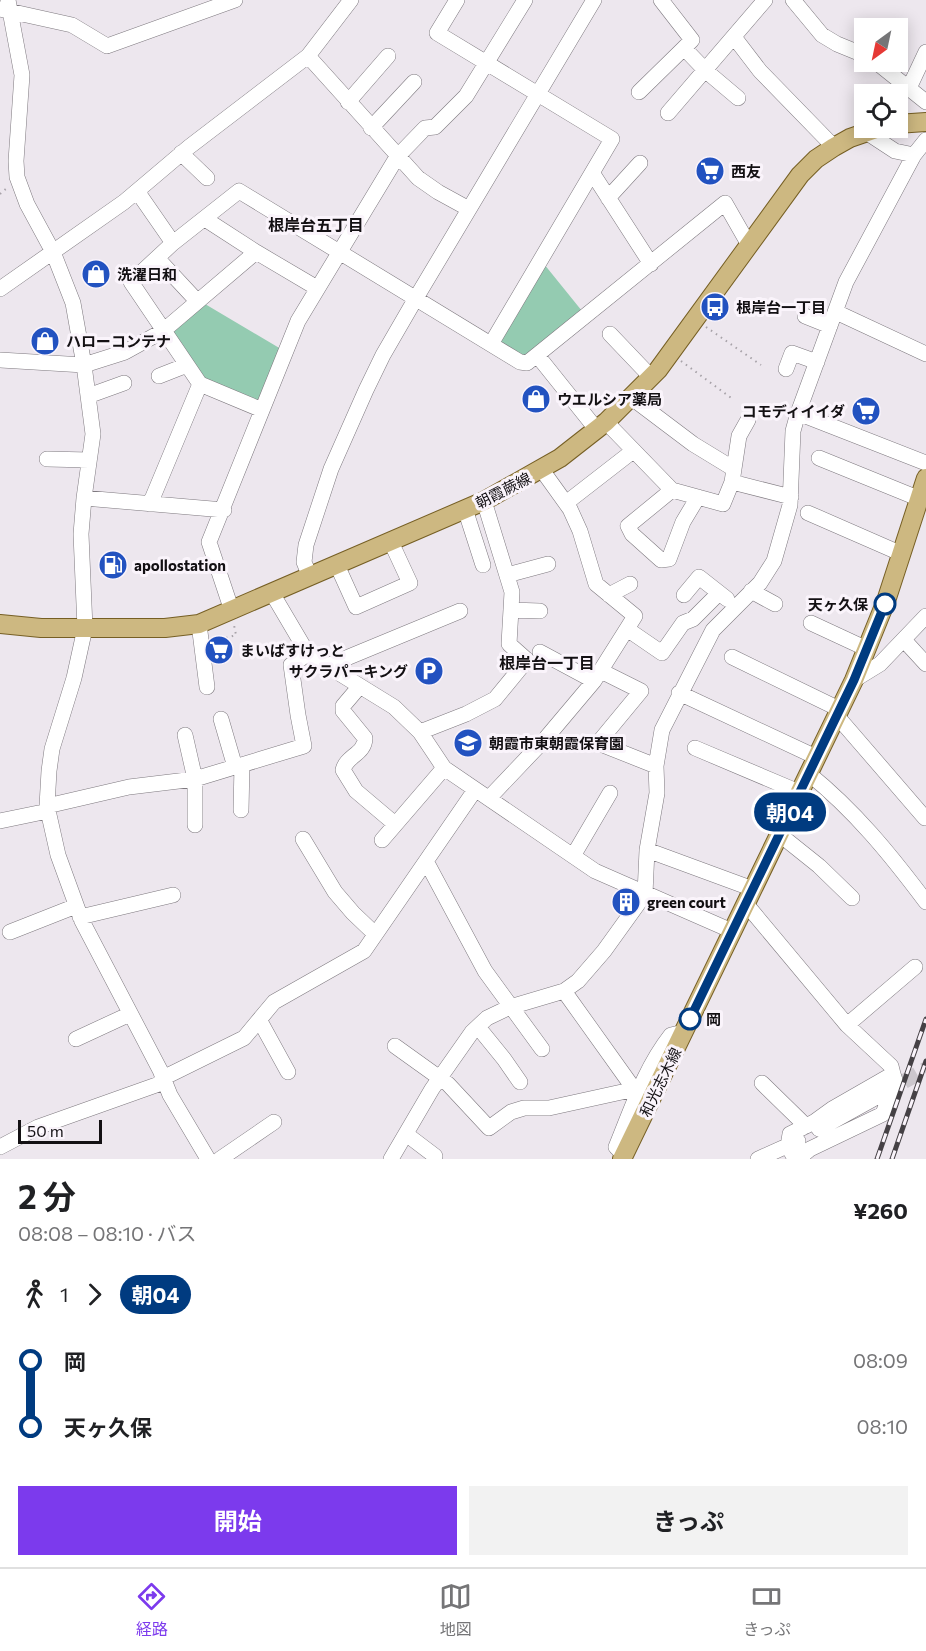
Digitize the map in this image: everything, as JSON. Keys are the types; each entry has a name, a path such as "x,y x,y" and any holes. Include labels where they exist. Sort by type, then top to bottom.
{"main road":[{"path":"908,123 926,122"},
{"name":"朝霞蕨線","path":"0,624 40,628 165,628 199,624 232,615 272,593 484,501 542,470 601,426 632,398 671,354 795,180 816,159 834,147 854,138"},
{"name":"和光志木線","path":"623,1157 854,680 902,554 926,477"}],"street":[{"path":"208,1159 170,1095 78,911 58,855 48,808 52,749 74,678 85,628 81,534 93,434 73,303 53,252 27,204 17,177 22,75 5,7 72,25 107,46 235,0"},
{"path":"0,289 124,202 181,153 308,56 351,0"},
{"path":"457,0 437,33 612,139 490,344"},
{"path":"232,615 209,542 224,510 298,321 397,157 425,128 435,127 466,96 525,0"},
{"path":"639,92 692,40 661,0"},
{"path":"668,113 765,0"},
{"path":"793,0 822,35 854,51"},
{"path":"310,578 304,562 306,545 331,469 378,364 539,94 590,1"},
{"path":"734,38 760,71 834,147"},
{"path":"684,48 705,71 738,98"},
{"path":"909,88 926,51"},
{"path":"308,56 417,178 469,209"},
{"path":"348,102 388,56"},
{"path":"889,72 926,102"},
{"path":"371,128 414,82"},
{"path":"881,138 895,151 914,155"},
{"path":"391,1159 439,1077 478,1027 487,1018 510,1007 564,992 579,981 645,894 647,850 657,793 656,766 662,730 713,630 760,583 774,561 784,532 791,497 793,431 798,412 854,264 914,155 926,141"},
{"path":"181,153 207,178"},
{"path":"608,198 640,163"},
{"path":"593,174 651,264"},
{"path":"262,410 200,384 131,282 173,243 239,190 490,344 520,362 527,363 725,203 749,245"},
{"path":"137,191 173,243"},
{"path":"205,219 317,288"},
{"path":"0,371 0,360 84,365 125,352 163,331 256,252"},
{"path":"157,258 197,302"},
{"path":"805,316 833,319 926,354"},
{"path":"610,334 651,377"},
{"path":"786,369 792,353 817,362"},
{"path":"537,355 601,426 633,451 672,490 723,504 733,476 740,436 748,420"},
{"path":"159,376 187,365"},
{"path":"88,396 124,383"},
{"path":"150,504 200,384"},
{"path":"632,398 733,476 791,497"},
{"path":"798,412 926,463"},
{"path":"566,503 633,451"},
{"path":"819,458 920,499"},
{"path":"47,459 89,460"},
{"path":"0,1147 38,1127 159,1084 163,1078 244,1038 274,1002 364,951 426,861 482,794 546,738 597,676 635,616 596,584 580,531 566,503 542,470"},
{"path":"672,490 628,526 632,534 661,560 669,559 684,522 698,497"},
{"path":"84,498 224,510"},
{"path":"420,732 466,714 495,699 527,660 509,644 512,591 484,501"},
{"path":"465,509 483,565"},
{"path":"808,513 902,554"},
{"path":"337,566 356,607 410,583 391,542"},
{"path":"507,575 548,564"},
{"path":"684,596 699,577 737,606"},
{"path":"609,595 630,584"},
{"path":"752,591 775,604"},
{"path":"272,593 308,654 394,706 420,732 444,768 594,871 732,931"},
{"path":"627,629 662,653 683,623 693,619 719,593"},
{"path":"511,610 540,611"},
{"path":"327,666 460,611"},
{"path":"854,680 880,664 926,616"},
{"path":"811,623 867,649"},
{"path":"199,624 207,687"},
{"path":"904,640 926,664"},
{"path":"540,652 597,676 641,691 598,743 656,766"},
{"path":"0,821 129,787 195,779 304,746 291,665 308,654"},
{"path":"732,657 838,712 925,818"},
{"path":"360,686 343,706 343,711 365,738 365,743 362,749 344,764 343,770 356,791 395,824"},
{"path":"680,693 812,765 887,850 926,902"},
{"path":"221,719 238,766 241,810"},
{"path":"184,735 195,779 195,825"},
{"path":"694,748 799,792"},
{"path":"382,840 444,768"},
{"path":"573,856 610,793"},
{"path":"779,834 819,866 852,898"},
{"path":"303,839 335,892 375,934"},
{"path":"647,850 749,896 847,1025 891,1066 894,1080 883,1114 794,1155 758,1159"},
{"path":"426,861 485,970 542,1049"},
{"path":"10,932 78,911 173,895"},
{"path":"847,1025 915,967"},
{"path":"564,992 637,1088"},
{"path":"76,1039 130,1014"},
{"path":"260,1021 288,1072"},
{"path":"478,1027 520,1082"},
{"path":"623,1157 616,1147 637,1088 657,1053 671,1035 684,1032"},
{"path":"395,1046 448,1084 489,1128 511,1112 524,1108 549,1108 637,1088"},
{"path":"794,1155 790,1134 893,1074"},
{"path":"762,1083 806,1126"},
{"path":"794,1155 884,1093"},
{"path":"220,1159 274,1122"},
{"path":"406,1134 435,1156"}],"path":[{"path":"696,320 761,364"},
{"path":"671,354 734,400"},
{"path":"226,638 237,635 232,615"}],"green space":[{"path":"544,264 582,311 527,356 520,356 501,344 500,339"},
{"path":"205,304 281,349 261,400 256,402 202,381 171,332"}],"tunnel":[{"path":"884,1093 926,1069"}],"railway":[{"path":"877,1159 926,1019"},
{"path":"892,1159 926,1061"}],"bus line":[{"name":"朝04","path":"690,1019 854,680 885,604"}],"place":[{"name":"西友","path":"710,171"},
{"name":"洗濯日和","path":"96,274"},
{"name":"根岸台一丁目","path":"715,307"},
{"name":"ハローコンテナ","path":"45,341"},
{"name":"ウエルシア薬局","path":"536,399"},
{"name":"コモディイイダ","path":"866,411"},
{"name":"apollostation","path":"113,565"},
{"name":"天ヶ久保","path":"885,604"},
{"name":"まいばすけっと","path":"219,650"},
{"name":"サクラパーキング","path":"429,671"},
{"name":"朝霞市東朝霞保育園","path":"468,743"},
{"name":"green court","path":"626,902"},
{"name":"岡","path":"690,1019"}],"district":[{"name":"根岸台五丁目","path":"316,224"},
{"name":"根岸台一丁目","path":"547,662"}]}
